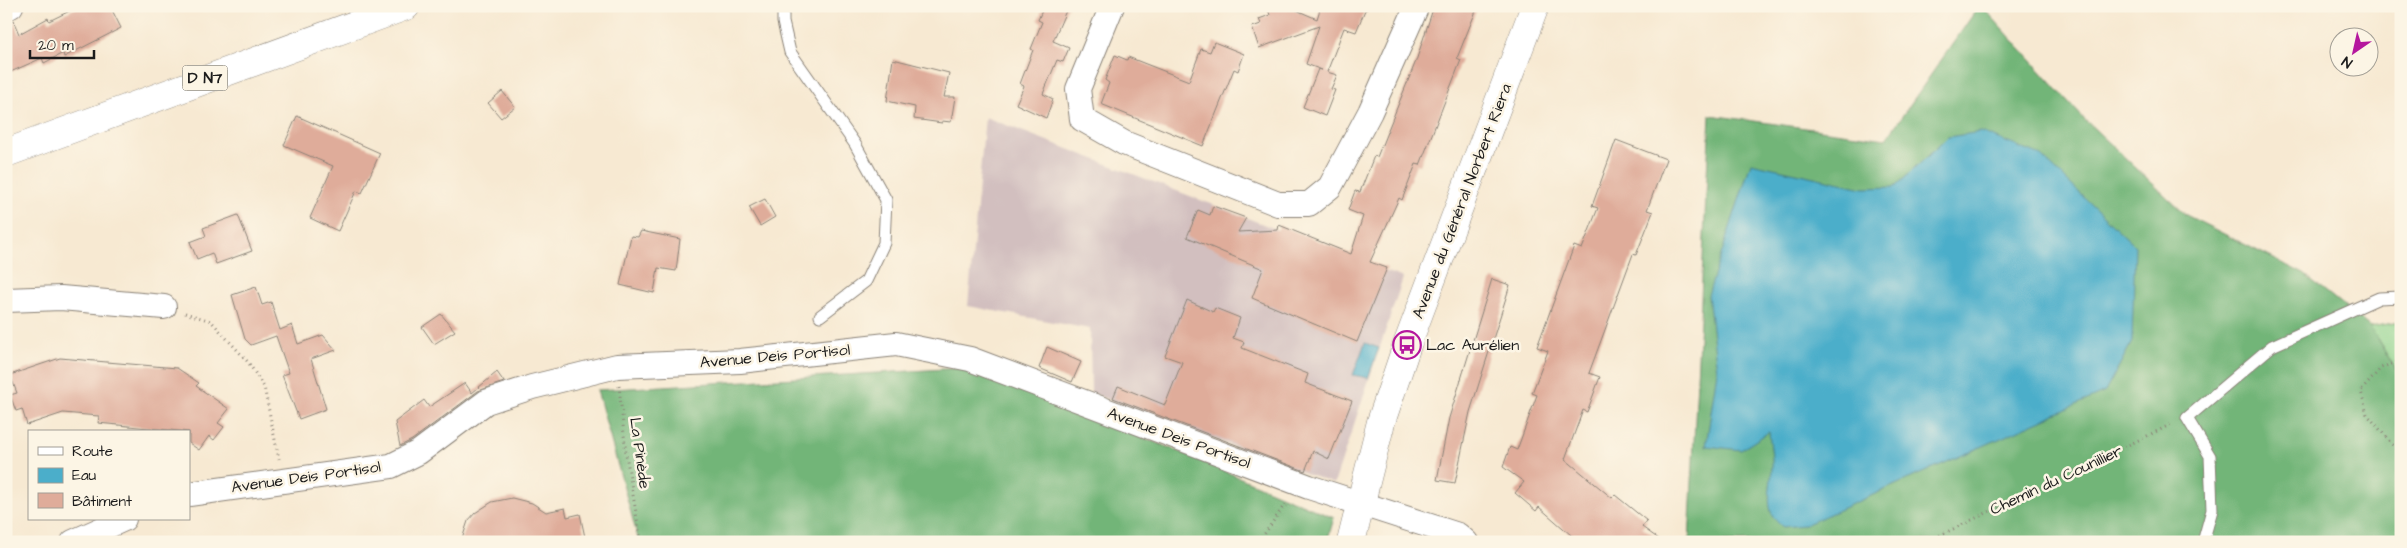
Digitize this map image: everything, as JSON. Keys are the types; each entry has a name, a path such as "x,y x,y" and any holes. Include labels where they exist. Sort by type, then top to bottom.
{"main road":[{"name":"D N7","path":"6,153 406,6"},
{"name":"Avenue du Général Norbert Riera","path":"1351,542 1380,422 1407,345 1535,6"}],"street":[{"path":"6,8 11,6"},
{"path":"1112,6 1078,89 1082,118 1124,143 1278,204 1310,204 1330,187 1335,179 1370,112 1417,6"},
{"path":"6,300 61,298 164,306"},
{"name":"Avenue Deis Portisol","path":"190,494 391,466 419,452 486,402 532,386 618,366 740,361 896,344 970,359 1361,505"},
{"path":"1361,505 1458,535 1466,542"},
{"path":"73,542 122,520"}],"lane":[{"path":"783,6 783,22 790,52 854,144 886,200 884,243 866,281 820,316"},
{"path":"2203,542 2212,510 2210,456 2186,418 2272,346 2380,298 2401,298"}],"path":[{"path":"164,306 211,321 248,362 264,387 279,458 281,480"},
{"path":"2401,360 2381,368 2362,391 2367,414 2401,454"},
{"name":"La Pinède","path":"618,366 626,454 641,542"},
{"name":"Chemin du Counillier","path":"1926,542 2186,418"},
{"path":"1259,542 1283,508 1309,487"}],"shaded area":[{"path":"985,117 1403,278 1334,484 1091,393 1090,329 968,306"}],"green space":[{"path":"1979,6 1982,6 2084,119 2186,215 2304,274 2370,327 2401,378 2401,542 2073,542 2073,540 1689,542 1710,115 1886,139"},
{"path":"2401,322 2401,378 2370,327"},
{"path":"960,368 1173,449 1334,518 1327,542 639,542 597,390"}],"water":[{"path":"1981,132 2041,156 2135,246 2132,342 2105,392 1805,525 1783,527 1772,515 1770,507 1772,455 1769,432 1741,450 1706,446 1717,371 1708,295 1751,163 1863,188 1895,187 1948,137"},
{"path":"1365,343 1379,348 1368,378 1353,375"}],"building":[{"path":"80,6 110,6 121,28 64,57 63,53 44,63 42,58 6,74 6,21 13,20 19,34 48,18 49,21"},
{"path":"1044,6 1068,6 1053,41 1069,48 1063,62 1057,60 1043,94 1053,99 1046,118 1016,104 1024,86 1020,84 1042,22 1038,20"},
{"path":"1267,6 1287,6 1317,19 1321,6 1369,6 1365,10 1356,32 1344,28 1327,72 1337,75 1331,89 1335,90 1325,116 1303,107 1318,69 1322,70 1306,64 1319,26 1259,48 1252,27 1261,24 1259,19 1270,15"},
{"path":"1434,6 1478,6 1457,58 1461,60 1420,165 1416,164 1402,200 1399,198 1370,262 1387,268 1357,342 1252,298 1263,269 1187,237 1198,210 1210,215 1213,206 1246,218 1238,232 1278,230 1279,225 1351,254 1363,216 1348,210 1355,191 1360,192 1374,156 1377,157 1416,61"},
{"path":"1214,42 1244,54 1238,71 1234,69 1203,146 1101,104 1109,83 1105,80 1115,55 1127,60 1128,57 1189,81 1201,49 1210,52"},
{"path":"893,59 949,73 944,97 955,97 951,122 942,121 942,123 914,119 915,107 887,101"},
{"path":"502,91 515,107 501,118 488,103"},
{"path":"297,116 380,153 362,193 356,191 338,231 310,218 333,166 284,145"},
{"path":"1616,140 1666,159 1647,210 1653,212 1636,255 1633,254 1589,373 1600,377 1587,412 1583,410 1565,459 1612,498 1615,495 1647,521 1642,527 1663,542 1579,542 1539,507 1536,511 1515,493 1524,482 1503,467 1510,447 1517,450 1537,395 1532,393 1548,351 1537,347 1574,246 1582,249 1598,208 1592,206"},
{"path":"765,199 775,217 760,226 749,207"},
{"path":"238,215 252,251 216,264 212,253 197,259 190,242 206,236 203,228"},
{"path":"641,231 680,239 676,271 658,268 654,293 620,285 631,236 638,237"},
{"path":"1492,279 1510,285 1470,412 1455,483 1437,480 1449,418"},
{"path":"256,287 262,305 271,302 280,330 292,325 298,344 323,335 336,350 311,359 326,409 299,419 282,375 289,373 276,336 251,345 245,339 232,295"},
{"path":"1187,300 1213,312 1215,308 1240,318 1233,338 1244,342 1242,348 1308,374 1305,383 1352,401 1329,459 1313,451 1305,471 1113,398 1118,386 1165,405 1182,362 1165,356"},
{"path":"441,314 455,331 434,344 422,327"},
{"path":"1047,347 1081,362 1072,382 1039,368"},
{"path":"60,358 177,368 199,383 196,386 229,409 218,423 224,427 214,440 209,436 199,450 190,444 190,430 169,430 98,423 99,416 63,413 27,425 22,409 16,411 10,395 17,393 10,375"},
{"path":"497,372 504,382 478,391 412,440 400,446 395,422 424,400 429,407 465,383 472,393"},
{"path":"512,498 532,503 546,512 565,508 567,517 580,514 586,542 461,542 468,521 475,513 492,502"}],"place":[{"name":"Lac Aurélien","path":"1407,345"}]}
